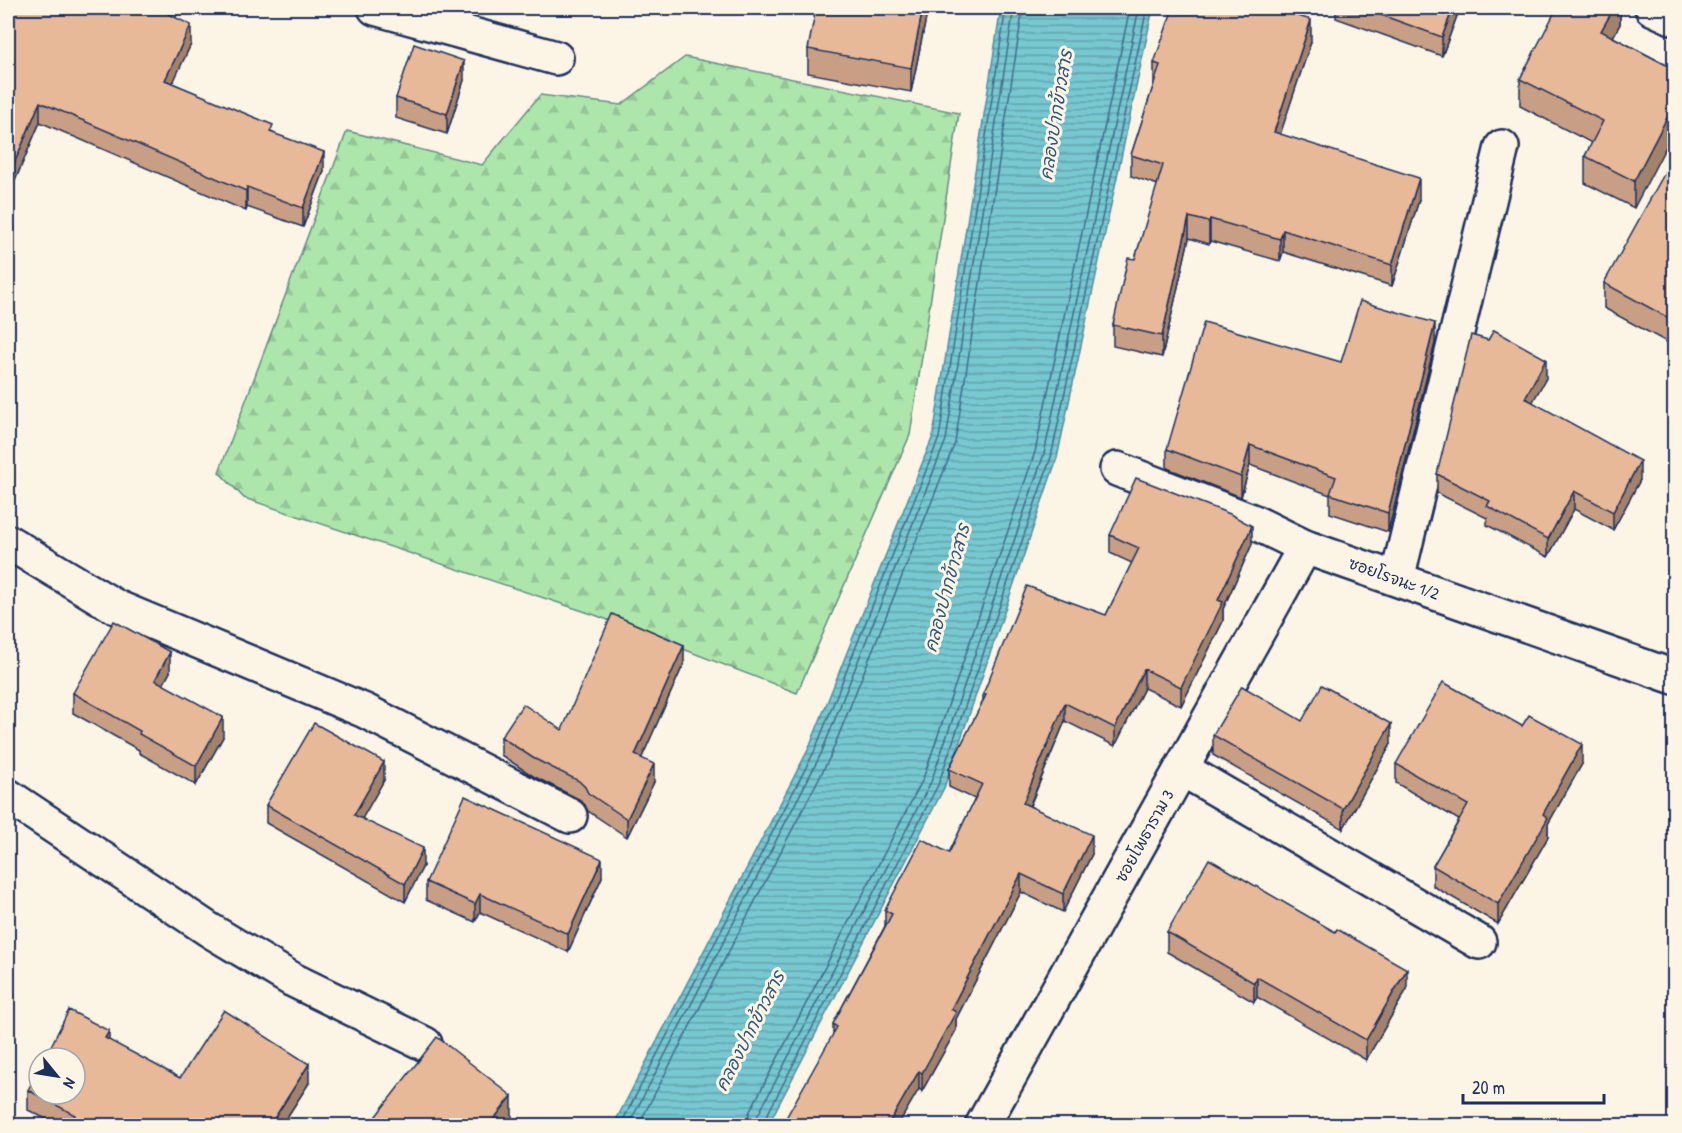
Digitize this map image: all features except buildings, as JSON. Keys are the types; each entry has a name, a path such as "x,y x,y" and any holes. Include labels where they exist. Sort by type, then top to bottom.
{"street":[{"path":"375,8 556,58"},
{"path":"1652,8 1674,18"},
{"path":"1397,579 1502,147"},
{"name":"ซอยโรจนะ 1/2","path":"1117,470 1254,522 1305,547 1674,677"},
{"path":"8,542 116,607 365,711 570,816"},
{"name":"ซอยโพธาราม 3","path":"982,1125 1305,547"},
{"path":"1182,769 1479,942"},
{"path":"8,796 211,931 293,980 425,1044"}],"green space":[{"path":"685,57 959,113 910,435 797,693 595,615 244,498 219,472 347,131 482,165 540,95 621,105"}],"water":[{"name":"คลองปากข้าวสาร","path":"1001,8 1153,8 1057,458 944,788 768,1125 613,1126 809,748 933,436"}]}
